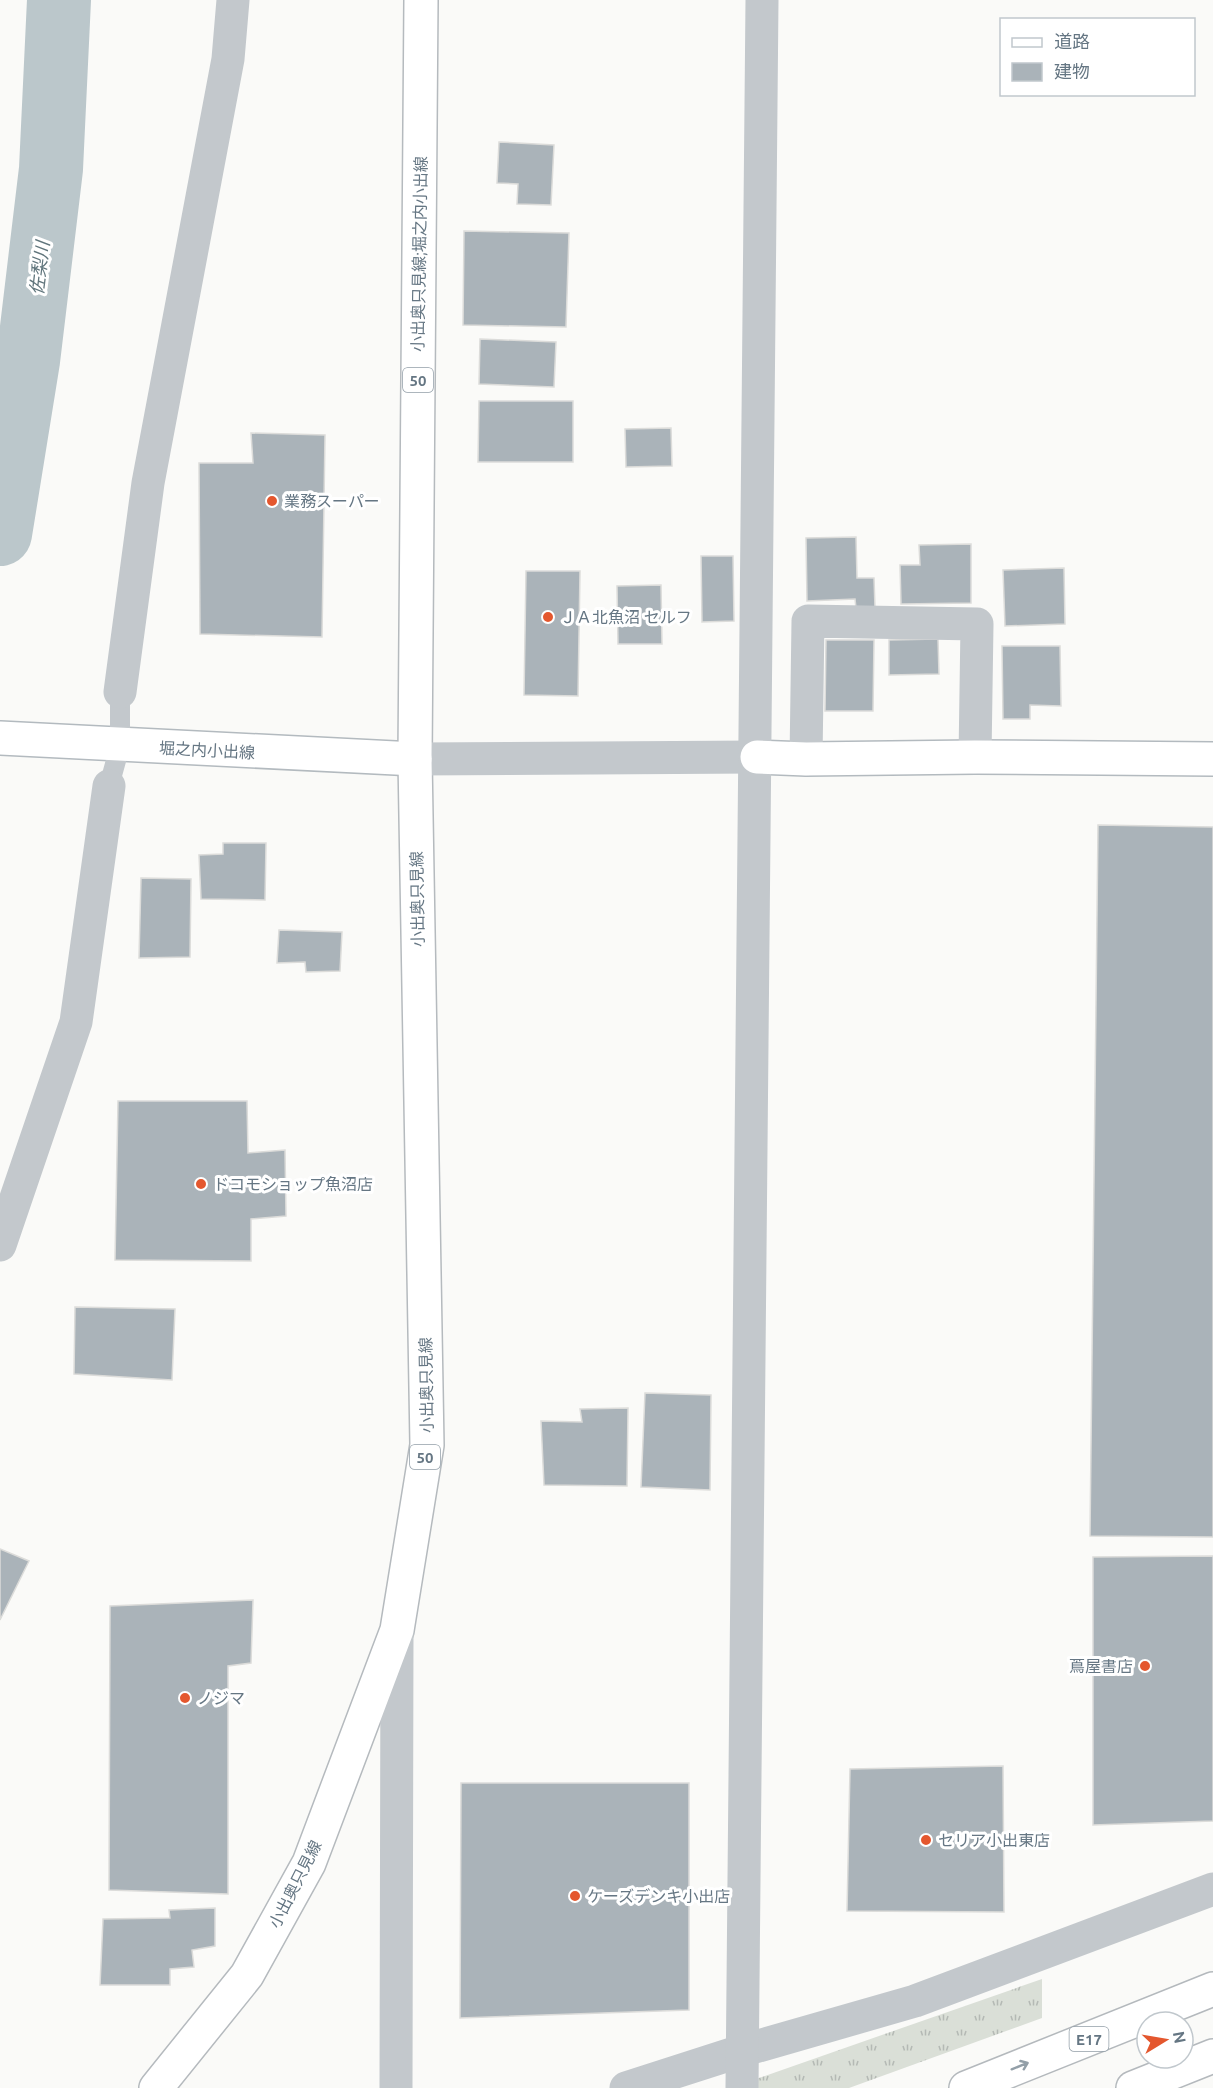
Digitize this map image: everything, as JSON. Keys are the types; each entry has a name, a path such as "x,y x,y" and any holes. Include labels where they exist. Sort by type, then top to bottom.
{"main road":[{"name":"小出奥只見線;堀之内小出線","path":"415,759 421,0"},
{"name":"堀之内小出線","path":"0,738 415,759"},
{"path":"757,757 1213,759"},
{"name":"小出奥只見線","path":"156,2088 247,1975 309,1863 397,1630 427,1444 415,759"},
{"name":"E17","path":"966,2088 1213,1989"},
{"path":"1134,2088 1213,2056"}],"street":[{"path":"120,692 148,483 228,59 233,0"},
{"path":"742,2088 757,757 762,0"},
{"path":"806,759 808,621 977,624 975,757"},
{"path":"415,759 757,757"},
{"path":"0,1245 76,1022 109,786"},
{"path":"396,2088 397,1630"},
{"path":"626,2088 741,2051 915,2001 1213,1889"}],"lane":[{"path":"109,786 107,745 120,692"}],"green space":[{"path":"1042,1979 1042,2018 849,2088 756,2088 756,2079"}],"building":[{"path":"499,142 554,145 551,205 517,204 518,184 497,183"},
{"path":"464,231 569,233 566,327 463,325"},
{"path":"480,339 556,342 554,387 479,384"},
{"path":"479,401 573,401 573,462 478,462"},
{"path":"671,428 672,466 626,467 625,429"},
{"path":"251,433 325,435 322,637 200,634 199,463 253,463"},
{"path":"856,537 857,578 874,578 875,608 856,608 855,599 807,601 806,538"},
{"path":"971,544 971,603 901,604 900,565 920,565 919,545"},
{"path":"701,556 733,556 734,621 702,622"},
{"path":"1064,568 1065,624 1005,626 1003,570"},
{"path":"526,571 580,571 578,696 524,695"},
{"path":"661,585 662,644 618,644 617,586"},
{"path":"938,639 939,674 889,675 889,640"},
{"path":"826,640 874,640 873,711 825,711"},
{"path":"1002,646 1060,646 1061,706 1030,705 1030,719 1003,719"},
{"path":"1098,825 1213,827 1213,1537 1090,1536"},
{"path":"223,843 266,843 265,900 201,899 199,855 223,854"},
{"path":"141,878 191,879 190,957 139,958"},
{"path":"279,930 342,932 340,971 306,972 305,962 277,963"},
{"name":"ドコモショップ魚沼店","path":"118,1101 247,1101 248,1153 285,1150 286,1216 251,1219 251,1261 115,1260"},
{"path":"75,1307 175,1309 172,1380 74,1374"},
{"path":"645,1393 711,1395 710,1490 641,1487"},
{"path":"628,1408 627,1486 544,1485 541,1421 582,1422 580,1409"},
{"path":"0,1549 29,1561 0,1620"},
{"path":"1213,1556 1213,1821 1093,1825 1093,1557"},
{"path":"253,1600 251,1663 228,1666 228,1894 109,1890 110,1606"},
{"name":"セリア小出東店","path":"1003,1766 1004,1912 847,1911 850,1769"},
{"name":"ケーズデンキ小出店","path":"461,1783 689,1783 689,2010 460,2018"},
{"path":"215,1908 215,1946 192,1950 194,1967 170,1969 170,1985 100,1985 103,1919 170,1918 169,1910"}],"waterway":[{"name":"佐梨川","path":"0,534 28,361 51,169 59,0"}],"place":[{"name":"業務スーパー","path":"272,501"},
{"name":"ＪＡ北魚沼 セルフ","path":"548,617"},
{"name":"ドコモショップ魚沼店","path":"201,1184"},
{"name":"蔦屋書店","path":"1145,1666"},
{"name":"ノジマ","path":"185,1698"},
{"name":"セリア小出東店","path":"926,1840"},
{"name":"ケーズデンキ小出店","path":"575,1896"}]}
